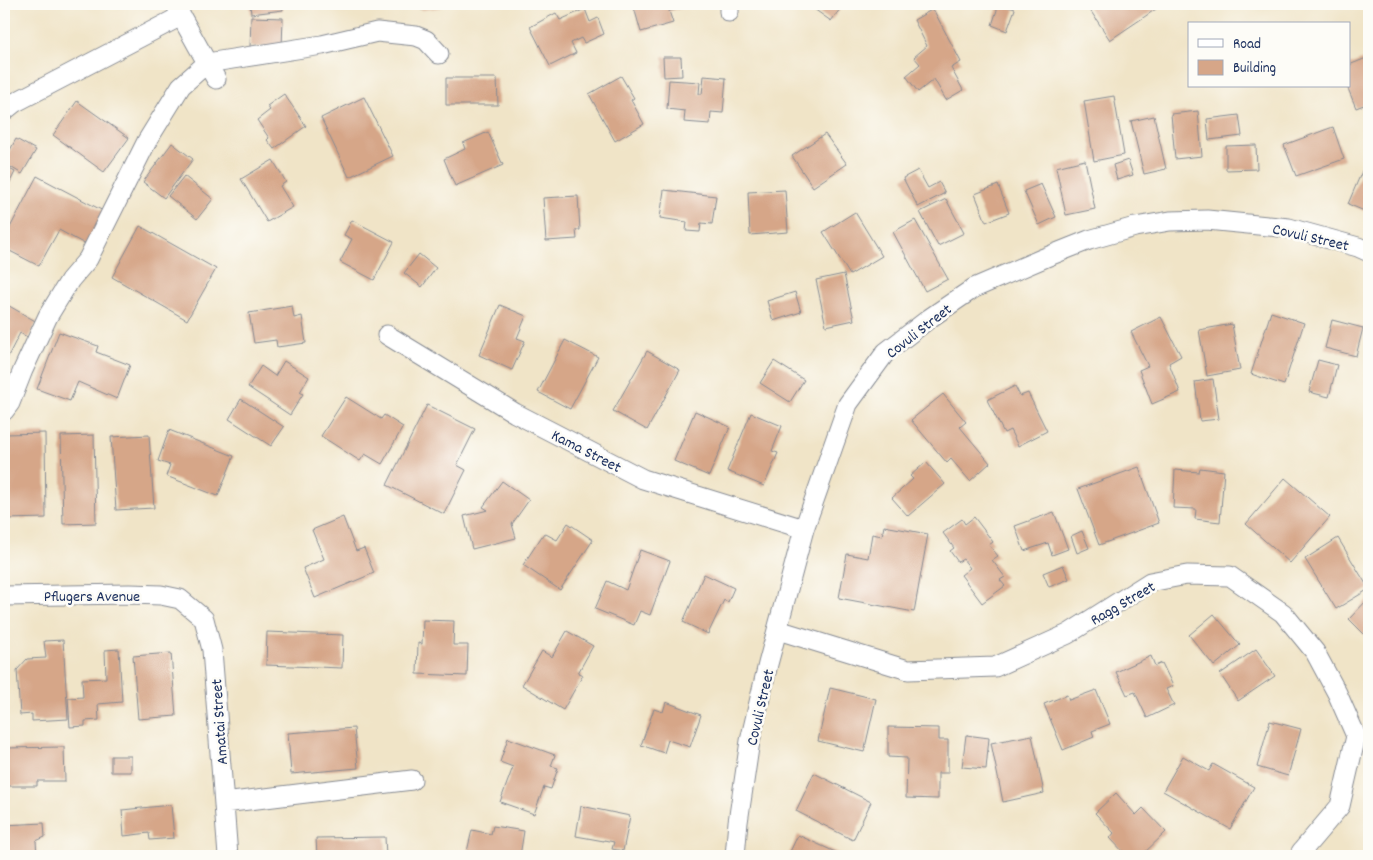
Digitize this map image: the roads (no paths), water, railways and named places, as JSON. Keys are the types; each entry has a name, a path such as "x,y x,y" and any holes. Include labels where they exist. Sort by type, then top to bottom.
{"street":[{"path":"4,111 14,103 178,10 212,71"},
{"path":"4,411 10,403 48,316 70,280 88,258 147,141 181,86 212,71 378,32 416,36 426,40 439,54"},
{"name":"Covuli Street","path":"735,856 750,741 804,529 848,404 886,352 930,318 974,288 1089,240 1135,228 1170,221 1207,220 1289,228 1358,247 1369,252"},
{"name":"Kama Street","path":"386,335 515,413 643,479 804,529"},
{"name":"Ragg Street","path":"778,630 908,670 995,666 1068,634 1150,582 1187,575 1230,576 1283,613 1315,652 1337,692 1356,736 1340,806 1300,852"},
{"name":"Pflugers Avenue","path":"4,596 130,594 161,595 180,599"},
{"name":"Amatai Street","path":"180,599 204,619 212,650 228,856"},
{"path":"224,803 412,780"}]}
